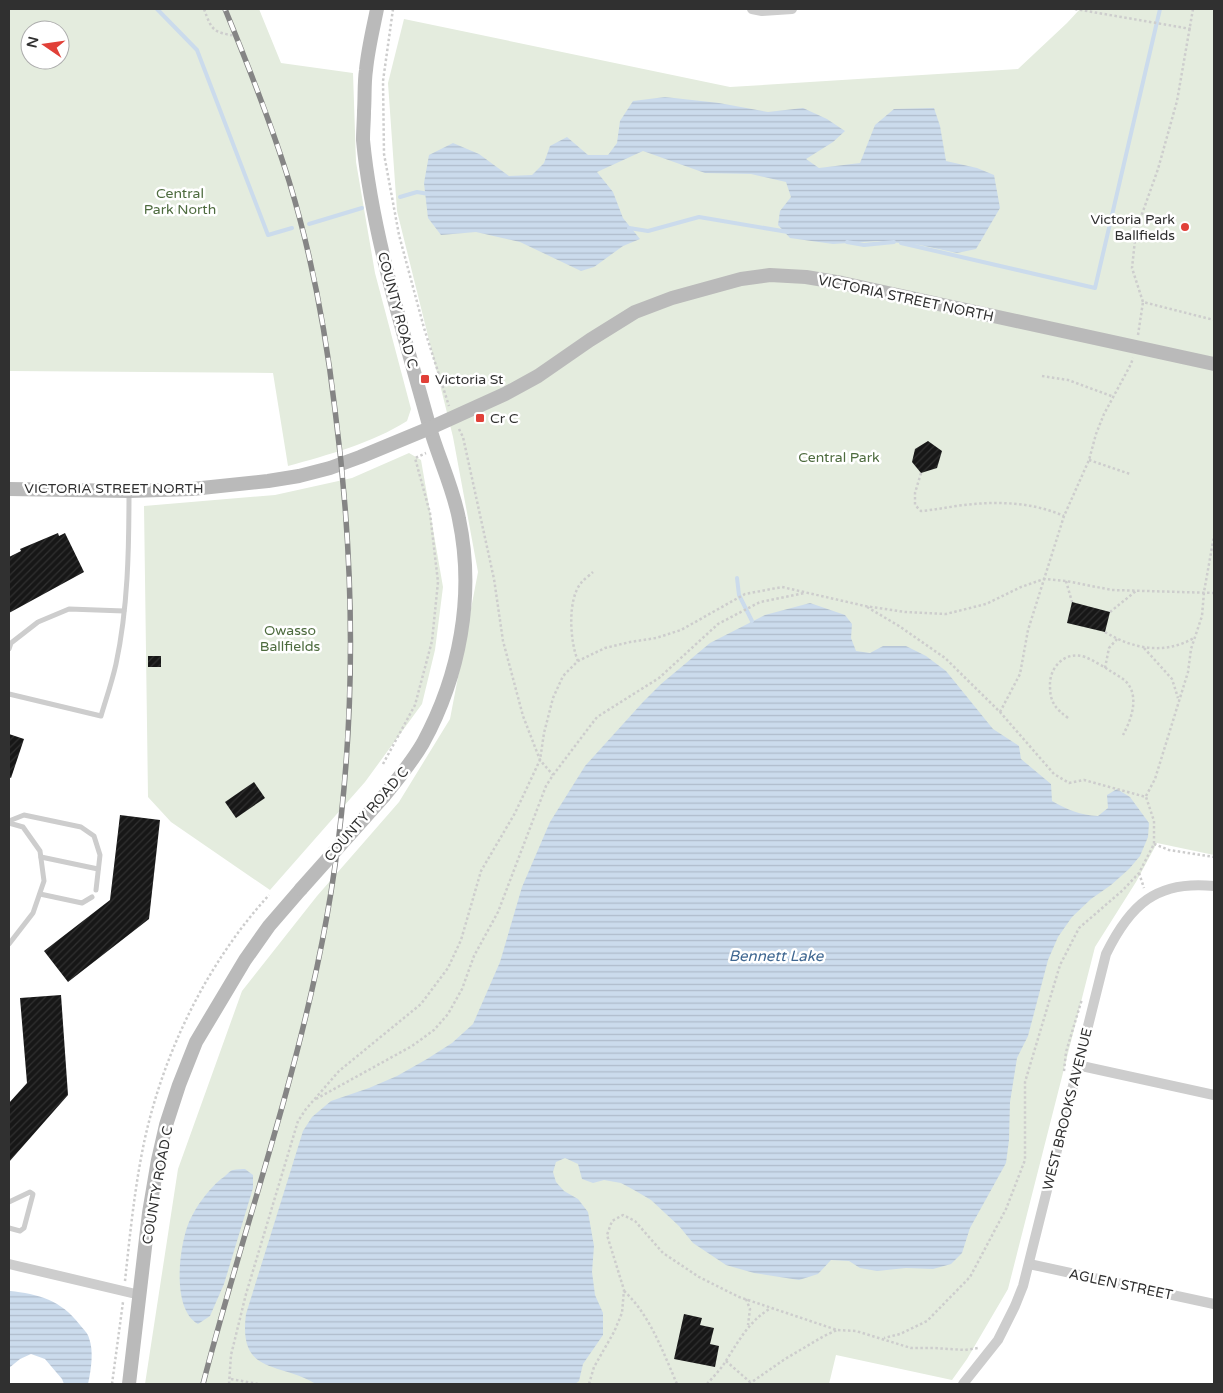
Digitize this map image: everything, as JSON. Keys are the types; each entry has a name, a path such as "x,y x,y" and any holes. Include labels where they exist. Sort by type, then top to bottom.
{"main road":[{"name":"COUNTY ROAD C","path":"129,1384 149,1213 158,1160 176,1093 196,1042 245,960 270,926 407,768 423,742 448,686 463,625 466,593 462,533 454,496 430,428 383,255 370,190 363,138 366,70 377,9"},
{"name":"VICTORIA STREET NORTH","path":"9,489 192,490 268,482 342,464 430,428 504,394 538,376 635,312 672,298 732,281 770,275 806,277 842,283 1214,364"}],"street":[{"path":"752,9 762,11 792,9"},
{"name":"WEST BROOKS AVENUE","path":"963,1384 998,1340 1015,1306 1028,1264 1106,954 1114,937 1125,921 1142,904 1162,891 1194,884 1214,886"},
{"path":"1077,1065 1214,1095"},
{"path":"9,1264 140,1295"},
{"name":"AGLEN STREET","path":"1028,1264 1214,1304"}],"lane":[{"path":"9,694 101,716 116,665 124,611 129,560 129,491"},
{"path":"9,649 11,643 38,622 69,609 124,611"},
{"path":"9,822 24,815 81,827 94,836 100,855 96,890"},
{"path":"9,822 23,827 40,851 44,881 32,913 9,944"},
{"path":"41,857 98,869"},
{"path":"40,894 82,903 92,897"},
{"path":"9,1202 30,1192 33,1194 24,1228 20,1231 9,1228"}],"path":[{"path":"204,9 212,28 220,34 236,36"},
{"path":"393,9 383,82 384,154 399,235 424,328 453,417 463,437 494,580 503,641 523,716 540,760 553,775"},
{"path":"1075,9 1191,29"},
{"path":"1138,336 1143,302 1132,268 1136,230 1158,169 1177,101 1193,9"},
{"path":"1143,302 1214,320"},
{"path":"1000,712 1020,674 1028,630 1064,516 1089,460 1104,414 1133,360"},
{"path":"1042,376 1068,380 1114,397"},
{"path":"383,764 415,705 432,641 438,582 430,513 415,458"},
{"path":"1089,460 1130,474"},
{"path":"921,473 915,493 915,505 921,511 981,503 1005,503 1048,509 1064,516"},
{"path":"589,1384 594,1367 614,1332 622,1313 624,1290 607,1235 612,1221 623,1215 635,1221 663,1253 699,1277 746,1299 837,1330 856,1331 883,1338 900,1334 927,1321 970,1277 1006,1209 1025,1160 1025,1082 1060,965 1079,928 1123,890 1139,873 1154,844 1154,821 1146,797 1155,779 1188,672 1191,649 1202,616 1204,592 1214,536"},
{"path":"578,661 574,652 571,631 572,606 580,583 594,572"},
{"path":"229,1384 233,1344 246,1294 298,1121 339,1071 420,1004 448,968 462,940 481,871 515,814 540,760 544,733 553,698 563,676 578,661 605,648 656,638 681,630 745,594 782,587 865,606 905,612 946,614 986,604 1021,587 1044,579 1066,580 1112,590 1214,593"},
{"path":"1066,580 1072,602"},
{"path":"1110,612 1137,591"},
{"path":"314,1100 412,1046 434,1030 448,1014 462,989 474,956 498,912 546,786 597,717 659,678 718,624 760,602 806,593"},
{"path":"865,606 899,626 945,658 1000,712 1054,774 1069,783 1084,780 1146,797"},
{"path":"1105,632 1117,639 1144,648 1183,644 1195,637"},
{"path":"1105,668 1109,648 1117,639"},
{"path":"1144,648 1172,680 1179,700"},
{"path":"1068,718 1053,705 1050,674 1054,666 1063,659 1084,656 1123,679 1130,687 1133,699 1132,715 1123,735"},
{"path":"1154,844 1170,850 1214,857"},
{"path":"1139,873 1145,890"},
{"path":"624,1290 651,1326 677,1384"},
{"path":"746,1299 750,1309 748,1326"},
{"path":"707,1384 726,1361 748,1326 761,1313 771,1308"},
{"path":"726,1361 750,1383 816,1340 837,1330"},
{"path":"231,1379 234,1384"},
{"path":"231,1379 258,1384"}],"green space":[{"name":"Central Park North","path":"9,9 259,9 281,63 353,73 356,162 375,273 411,409 407,421 379,436 334,453 288,466 273,373 9,371"},
{"name":"Central Park","path":"1080,9 1214,9 1214,855 1157,843 1136,882 1095,947 1008,1289 967,1359 952,1380 836,1355 829,1384 145,1384 178,1169 242,991 317,896 399,802 450,719 478,572 453,437 397,211 388,83 404,19 730,87 1018,69"},
{"name":"Owasso Ballfields","path":"409,453 421,460 443,587 435,650 422,704 365,782 270,890 171,822 148,797 144,506 275,495 352,478"}],"water":[{"path":"665,97 719,103 768,112 803,108 827,119 845,131 833,142 806,159 819,168 860,163 875,125 894,109 934,108 940,126 946,161 977,168 994,175 1000,208 976,249 957,253 920,245 879,241 833,244 790,238 778,225 780,211 791,197 786,182 751,174 705,173 643,151 597,172 613,192 623,218 640,239 623,246 594,267 581,271 520,242 476,232 441,235 428,218 424,183 429,155 453,143 479,154 509,176 532,175 544,163 550,146 567,137 588,155 608,155 617,143 620,121 633,101"},
{"name":"Bennett Lake","path":"810,603 845,615 852,624 851,638 856,651 870,653 883,646 906,646 926,656 946,671 993,729 1019,746 1021,759 1051,784 1052,801 1074,812 1098,816 1108,808 1107,795 1117,789 1130,797 1149,823 1148,837 1140,856 1129,869 1091,899 1072,917 1058,937 1048,960 1028,1036 1017,1058 1010,1102 1006,1163 970,1228 962,1253 951,1264 933,1269 906,1268 877,1271 860,1268 849,1261 831,1260 818,1274 799,1280 754,1273 726,1265 693,1243 679,1226 651,1200 634,1190 621,1183 604,1180 593,1183 582,1179 578,1164 565,1158 556,1162 553,1172 556,1182 564,1191 578,1199 588,1212 594,1246 592,1272 595,1295 603,1313 603,1335 583,1364 579,1381 575,1384 316,1384 302,1377 264,1364 248,1348 245,1334 246,1314 303,1131 312,1117 331,1101 397,1076 427,1059 452,1043 473,1024 500,962 522,887 550,822 585,766 643,702 661,684 710,643 765,615"},
{"path":"245,1169 253,1175 253,1188 224,1284 210,1316 198,1324 189,1316 181,1291 180,1261 185,1233 195,1210 211,1188 232,1171"},
{"path":"9,1291 40,1296 57,1304 73,1316 85,1331 91,1343 92,1355 88,1384 64,1384 45,1359 31,1354 20,1359 9,1368"}],"building":[{"path":"928,441 942,451 937,468 921,473 912,462 915,449"},
{"path":"58,533 59,536 65,533 84,572 9,613 9,557 21,551 20,549"},
{"path":"1072,602 1110,612 1105,632 1067,623"},
{"path":"148,656 161,656 161,667 148,667"},
{"path":"9,734 24,739 11,778 9,777"},
{"path":"254,782 265,798 236,818 225,802"},
{"path":"120,815 160,820 149,919 68,982 44,951 110,900"},
{"path":"61,995 68,1095 9,1162 9,1103 27,1083 20,998"},
{"path":"684,1314 702,1318 700,1325 714,1328 710,1344 719,1346 715,1367 674,1359"}],"waterway":[{"path":"157,9 197,50 268,235 292,228"},
{"path":"901,243 1095,288 1160,9"},
{"path":"400,197 417,192 429,194"},
{"path":"309,224 362,208"},
{"path":"629,228 648,231 699,217 788,232"},
{"path":"847,242 864,245 894,242"},
{"path":"737,578 739,595 752,621"}],"railway":[{"path":"203,1384 292,1072 317,967 340,829 350,690 348,549 343,480 323,323 305,238 289,181 259,94 225,9"}],"place":[{"name":"Victoria Park Ballfields","path":"1185,227"},
{"name":"Victoria St","path":"425,379"},
{"name":"Cr C","path":"480,418"}]}
